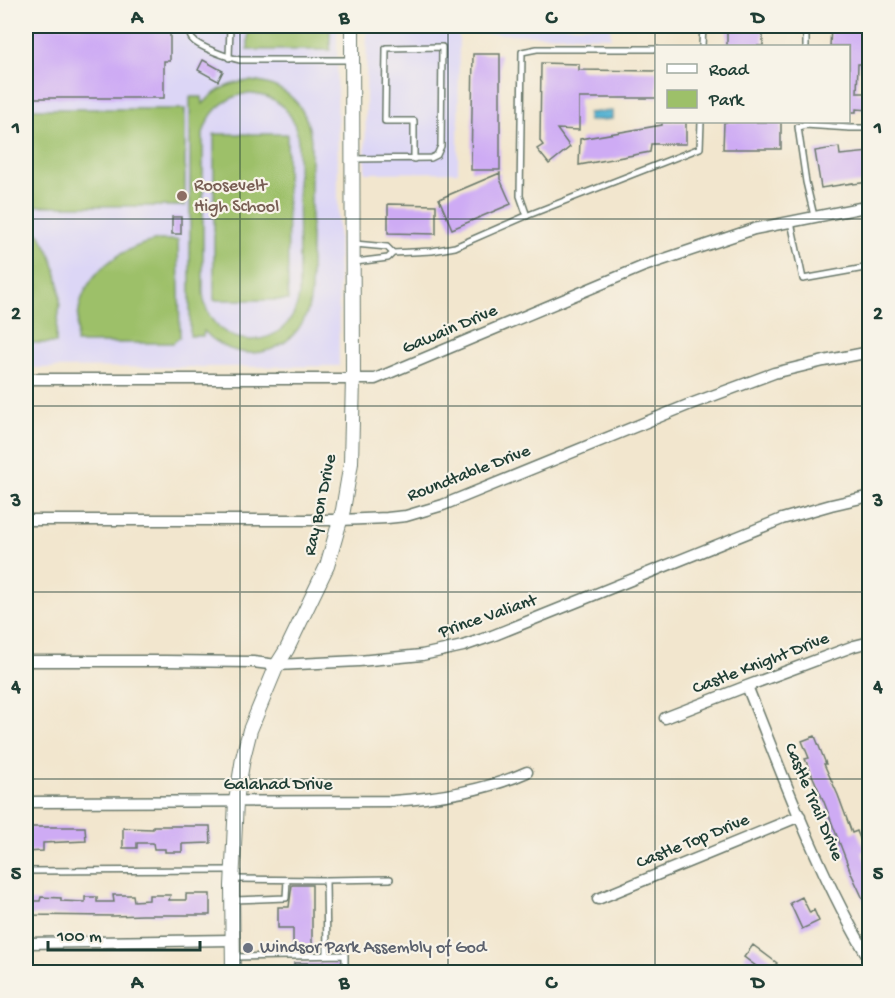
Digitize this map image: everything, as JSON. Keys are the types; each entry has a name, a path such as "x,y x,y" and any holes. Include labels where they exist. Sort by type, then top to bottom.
{"street":[{"name":"Ray Bon Drive","path":"233,972 232,900 236,801 243,758 250,730 278,665 327,566 340,520 351,463 353,378 352,26"},
{"name":"Gawain Drive","path":"26,379 375,379 644,266 754,229 870,206"},
{"name":"Roundtable Drive","path":"26,520 340,520 387,518 424,512 688,405 774,373 870,352"},
{"name":"Prince Valiant","path":"26,661 253,662 278,665 422,655 464,646 492,636 782,519 870,496"},
{"name":"Castle Knight Drive","path":"665,718 854,646 870,642"},
{"name":"Castle Trail Drive","path":"747,686 800,816 849,926 870,960"},
{"name":"Galahad Drive","path":"26,802 418,799 481,789 527,772"},
{"name":"Castle Top Drive","path":"598,898 800,816"},
{"path":"26,942 232,940"}],"lane":[{"path":"188,26 194,42 229,58 240,60 352,60"},
{"path":"229,58 230,26"},
{"path":"352,26 554,26"},
{"path":"702,26 702,45"},
{"path":"806,26 806,45"},
{"path":"353,159 414,159 431,158 437,155 441,146 442,47 386,48 385,121 414,121 414,159"},
{"path":"527,216 520,196 522,52 537,49 655,49"},
{"path":"353,263 388,258 393,253 432,251 454,247 700,148 701,123"},
{"path":"814,216 806,182 798,127 805,123 870,128"},
{"path":"791,220 803,279 870,267"},
{"path":"353,244 387,247 393,253"},
{"path":"26,871 233,875 287,880 390,879"},
{"path":"232,900 286,898 287,880"},
{"path":"326,880 327,955"},
{"path":"233,957 345,955 345,972"}],"shaded area":[{"name":"Roosevelt High School","path":"26,26 337,26 339,366 26,368"},
{"path":"367,26 610,26 611,37 459,33 458,172 365,173"}],"green space":[{"path":"248,26 330,26 330,50 248,50"},
{"path":"243,82 263,83 284,92 293,99 305,117 311,141 311,293 307,313 298,329 286,341 271,350 254,353 237,351 220,344 204,331 203,336 190,336 190,97 202,97 203,104 219,90","holes":["243,94 264,96 281,105 296,130 299,293 294,313 283,328 268,337 251,340 235,337 220,328 209,314 203,293 203,134 209,119 223,103"]},
{"path":"26,109 185,109 185,206 26,206"},
{"path":"214,134 287,134 288,300 214,300"},
{"path":"26,219 41,236 58,278 60,300 56,343 26,343"},
{"path":"158,240 178,240 180,337 173,343 76,343 81,301 93,278 111,260 122,253"}],"water":[{"path":"612,111 612,119 588,121 588,113"}],"building":[{"path":"26,26 170,26 170,61 164,61 164,98 26,98"},
{"path":"727,26 763,26 763,45 727,45"},
{"path":"831,26 864,26 864,64 858,64 857,93 870,93 870,110 856,109 856,112 850,112 850,45 830,45"},
{"path":"473,54 500,54 500,170 471,170"},
{"path":"203,60 223,71 218,81 198,70"},
{"path":"541,63 579,64 579,70 655,71 655,98 579,98 579,130 557,129 570,147 549,164 537,149 543,145 540,141"},
{"path":"662,123 686,123 686,144 651,144 650,152 579,165 580,139 662,125"},
{"path":"724,123 781,123 781,149 723,149"},
{"path":"839,147 840,155 870,152 870,182 821,188 815,151"},
{"path":"500,173 500,179 511,204 452,229 439,199"},
{"path":"388,204 436,205 436,234 388,233"},
{"path":"172,217 181,217 181,234 172,234"},
{"path":"815,736 852,833 857,831 865,851 861,852 870,871 870,914 805,759 809,758 802,741"},
{"path":"153,826 210,826 211,843 182,844 182,852 165,852 165,849 154,849 153,843 137,843 137,848 123,848 123,828 153,829"},
{"path":"26,827 85,827 86,841 43,843 43,851 26,852"},
{"path":"292,885 312,885 312,946 293,946 293,928 278,928 278,907 289,907"},
{"path":"186,894 210,894 210,915 26,915 26,901 40,901 41,897 85,902 85,897 97,897 97,902 114,902 113,895 133,895 134,901 149,900 149,895 170,895 169,900 186,900"},
{"path":"802,897 810,913 814,910 819,921 802,929 790,903"},
{"path":"753,945 777,963 769,972 764,972 744,957"},
{"path":"294,963 340,963 340,972 294,972"}],"place":[{"name":"Roosevelt High School","path":"182,196"},
{"name":"Windsor Park Assembly of God","path":"248,948"}]}
